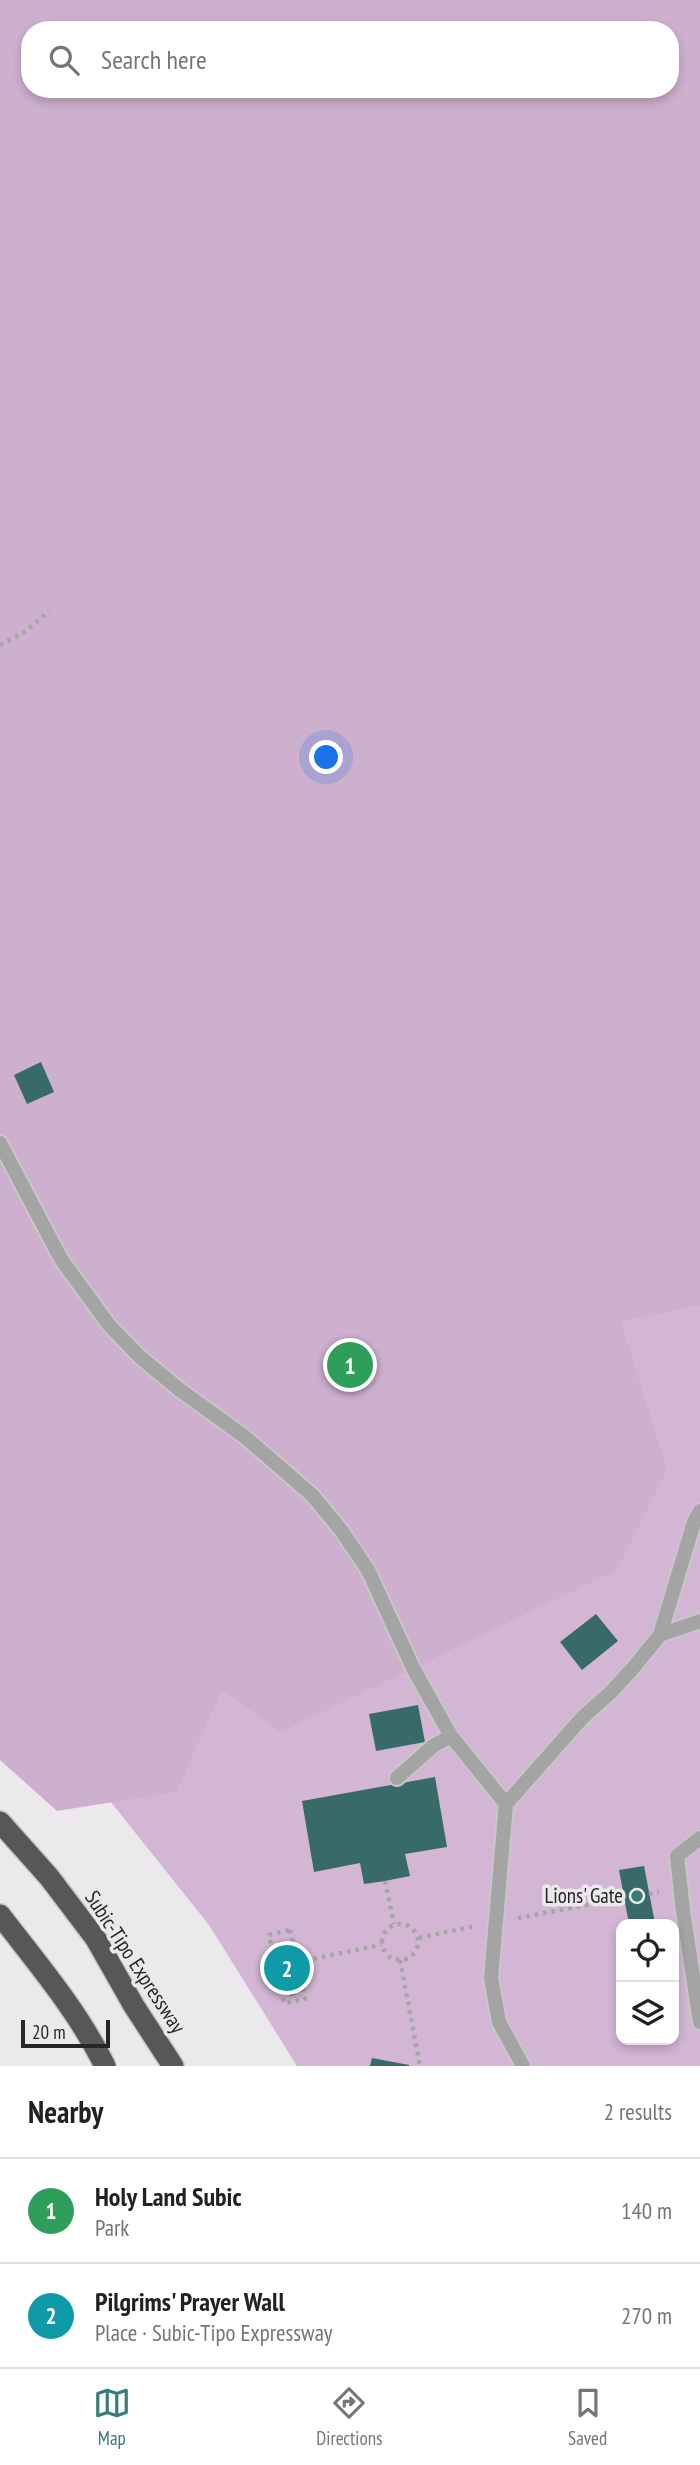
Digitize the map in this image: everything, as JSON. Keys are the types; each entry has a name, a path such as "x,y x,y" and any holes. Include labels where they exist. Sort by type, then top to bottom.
{"highway":[{"name":"Subic-Tipo Expressway","path":"0,1822 48,1877 96,1939 134,2007 173,2066"},
{"path":"0,1915 53,1984 94,2044 105,2066"}],"lane":[{"path":"0,1143 61,1259 109,1325 140,1357 245,1437 312,1495 341,1530 368,1570 414,1670 451,1736 506,1804"},
{"path":"523,2066 499,2022 491,1978 506,1804 582,1718 633,1668 660,1635 694,1522 700,1511"},
{"path":"660,1635 700,1621"},
{"path":"397,1778 433,1746 451,1736"},
{"path":"700,1838 677,1856 700,2022"}],"path":[{"path":"0,645 26,631 49,611"},
{"path":"385,1881 394,1924"},
{"path":"419,1938 624,1898"},
{"path":"404,1923 413,1928 419,1938 410,1957 400,1960 391,1958 381,1945 386,1928 394,1924 404,1923"},
{"path":"290,1930 297,1962 305,1999 284,2003 270,1935 290,1930"},
{"path":"297,1962 381,1945"},
{"path":"400,1960 420,2066"}],"shaded area":[{"path":"0,0 700,0 700,1305 621,1321 667,1470 617,1570 281,1732 222,1690 176,1792 57,1811 0,1760"},
{"path":"0,90 700,1036 700,2066 297,2066 209,1925 31,1702"}],"building":[{"path":"41,1062 54,1092 27,1104 14,1075"},
{"path":"596,1614 618,1641 582,1670 560,1642"},
{"path":"418,1705 425,1742 376,1751 369,1714"},
{"path":"435,1777 447,1847 405,1854 410,1876 385,1881 364,1884 360,1863 314,1872 302,1801"},
{"name":"Lions' Gate","path":"644,1866 654,1919 628,1919 619,1870"},
{"path":"285,1941 296,1994 290,1996 278,1942"},
{"path":"372,2058 409,2065 409,2066 370,2066"}],"place":[{"name":"Holy Land Subic","path":"350,1365"},
{"name":"Lions' Gate","path":"637,1896"},
{"name":"Pilgrims' Prayer Wall","path":"287,1968"}]}
